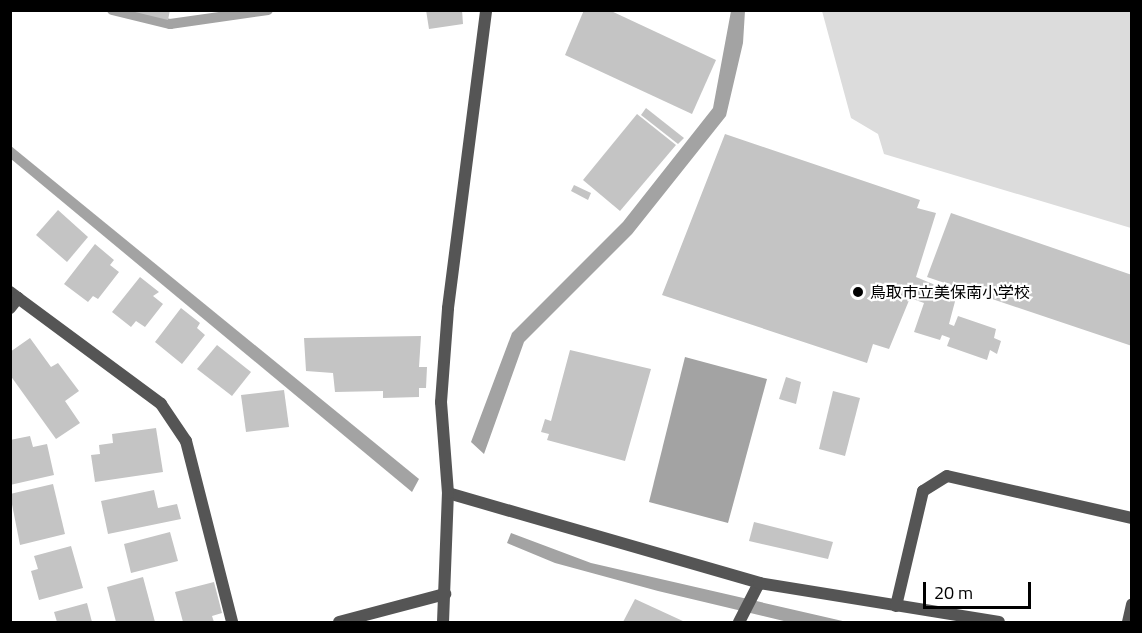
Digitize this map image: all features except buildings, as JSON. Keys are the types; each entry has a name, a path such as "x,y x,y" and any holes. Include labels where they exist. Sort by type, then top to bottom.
{"street":[{"path":"443,622 448,493 441,402 448,308 486,10"},
{"path":"13,299 161,404 186,441 232,622"},
{"path":"896,606 923,491 947,476 1131,518"},
{"path":"448,493 759,583 999,622"},
{"path":"739,622 759,583"},
{"path":"339,622 445,594"},
{"path":"1128,622 1131,604"}],"shaded area":[{"path":"731,11 745,11 743,43 726,116 632,234 524,342 484,454 471,442 512,333 623,222 713,108"},
{"path":"822,11 1131,11 1131,228 884,154 878,134 851,118"},
{"path":"11,146 419,479 412,492 11,159"},
{"path":"685,357 767,379 728,523 649,502"},
{"path":"511,533 591,563 847,622 788,622 658,591 555,563 507,543"}],"waterway":[{"path":"112,10 170,24 268,10"}],"place":[{"name":"鳥取市立美保南小学校","path":"858,292"}]}
